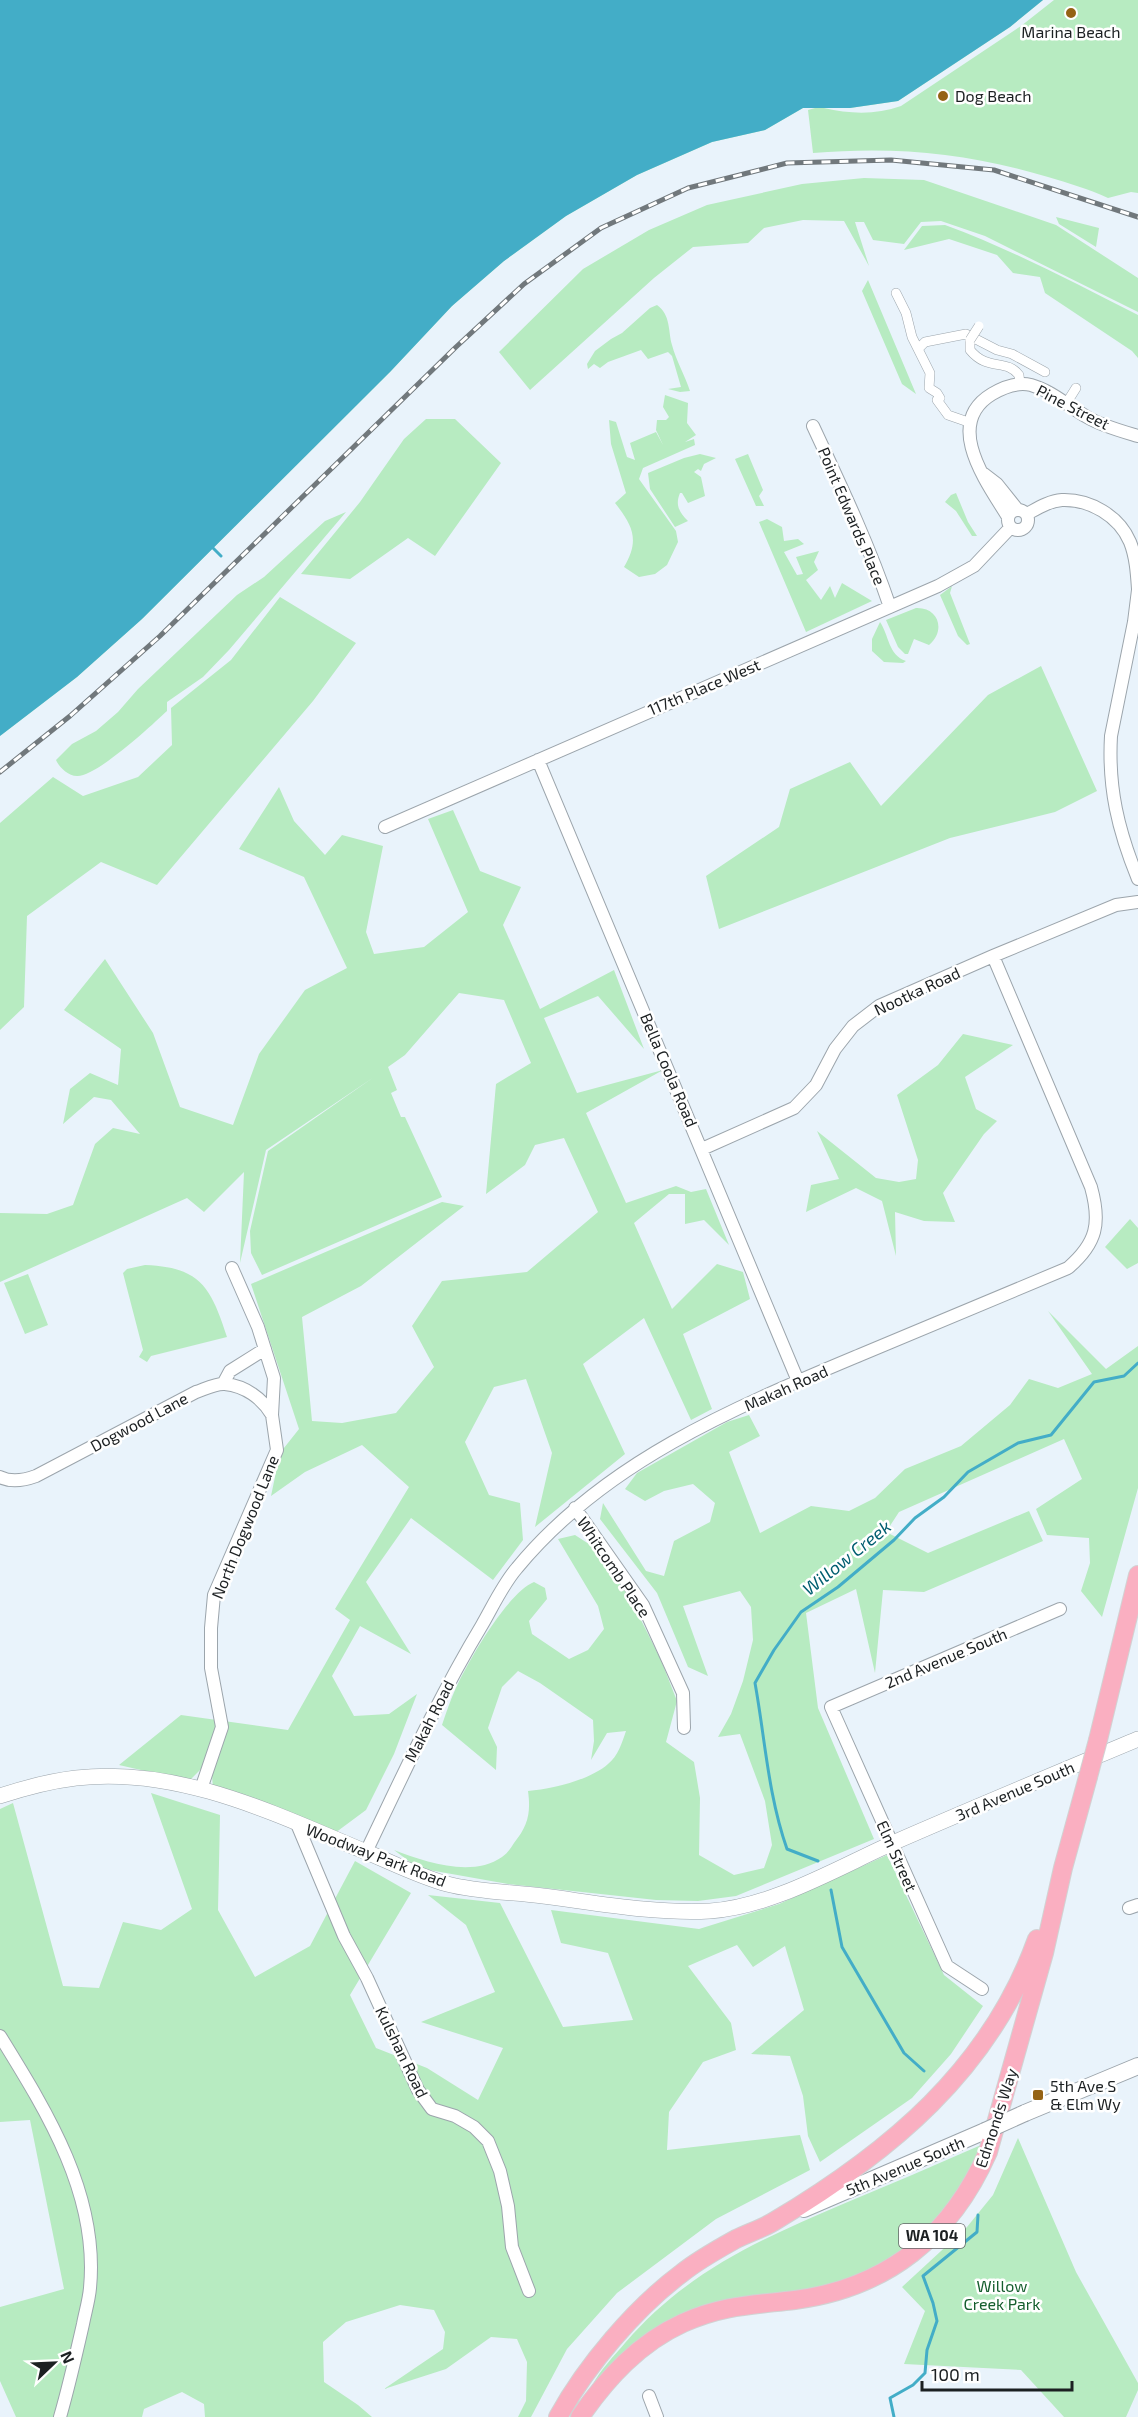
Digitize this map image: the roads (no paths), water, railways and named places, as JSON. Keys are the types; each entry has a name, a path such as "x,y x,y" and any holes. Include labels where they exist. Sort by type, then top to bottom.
{"main road":[{"name":"Edmonds Way","path":"580,2417 606,2382 628,2360 641,2348 674,2327 728,2307 796,2300 836,2292 877,2276 911,2254 948,2219 976,2179 988,2152 1044,1953 1063,1868 1098,1740 1138,1575"},
{"name":"Edmonds Way","path":"558,2417 608,2344 681,2273 736,2239 771,2223 893,2140 947,2090 981,2047 1010,2001 1030,1959 1063,1868"},
{"name":"5th Avenue South","path":"771,2223 1138,2066"}],"street":[{"path":"896,293 906,313 912,337 931,375 929,388 937,393 940,399 937,400 945,413 971,423 969,440 975,461 983,473 997,484 1016,517"},
{"path":"979,326 970,340 970,350 987,363 1015,369 1019,375 1020,384"},
{"path":"919,348 925,342 966,334 997,350 1012,354 1045,372"},
{"name":"Pine Street","path":"971,423 976,410 994,392 1020,384 1071,395 1089,418 1138,436"},
{"name":"Point Edwards Place","path":"813,426 856,517 890,607"},
{"name":"117th Place West","path":"385,827 938,586 974,566 1016,517 1042,505 1060,500 1079,501 1103,511 1119,524 1130,542 1136,564 1138,589"},
{"path":"1138,589 1134,622 1111,736 1110,753 1114,808 1138,879"},
{"name":"Bella Coola Road","path":"538,760 798,1381"},
{"name":"Nootka Road","path":"702,1149 794,1108 816,1085 835,1049 853,1026 879,1006 1116,905 1138,902"},
{"name":"Makah Road","path":"366,1852 402,1773 455,1669 516,1569 574,1508 639,1460 713,1421 798,1381 1068,1268 1091,1244 1096,1227 1095,1201 1091,1187 993,956"},
{"name":"North Dogwood Lane","path":"201,1789 222,1727 211,1668 214,1595 277,1450 272,1414 274,1378 258,1327 232,1268"},
{"path":"265,1350 230,1371 223,1384 246,1390 263,1400 272,1414"},
{"name":"Dogwood Lane","path":"0,1477 23,1480 36,1476 196,1392 223,1384"},
{"name":"Whitcomb Place","path":"574,1508 643,1605 684,1693 684,1728"},
{"name":"2nd Avenue South","path":"831,1707 1060,1609"},
{"name":"Elm Street","path":"831,1707 947,1966 982,1989"},
{"name":"3rd Avenue South","path":"892,1844 1138,1739"},
{"name":"Woodway Park Road","path":"0,1796 75,1778 104,1776 155,1780 232,1797 412,1872 448,1884 672,1910 708,1911 758,1901 805,1884 892,1844"},
{"name":"Kulshan Road","path":"297,1824 344,1936 367,1978 418,2090 432,2109 455,2116 474,2127 488,2141 500,2171 508,2206 512,2247 529,2291"},
{"path":"0,2036 39,2100 64,2151 75,2178 90,2233 90,2289 71,2379 60,2417"},
{"path":"649,2396 657,2417"}],"water":[{"path":"0,0 1043,0 1010,27 898,101 850,108 803,108 765,130 712,142 637,175 566,216 504,261 452,306 390,372 142,619 77,677 0,736"}],"waterway":[{"path":"213,548 221,556"},
{"name":"Willow Creek","path":"818,1861 787,1849 775,1808 755,1683 774,1650 801,1612 838,1587 894,1540 915,1518 944,1497 968,1472 1018,1443 1051,1435 1094,1382 1124,1376 1138,1363"},
{"name":"Willow Creek","path":"831,1890 842,1947 904,2053 924,2071"},
{"name":"Willow Creek","path":"894,2417 890,2398 913,2385 925,2373 927,2350 937,2321 923,2276 977,2232 978,2215"}],"railway":[{"path":"0,772 70,716 160,636 456,347 524,284 601,228 688,188 787,163 891,160 994,170 1138,217"}],"place":[{"name":"Marina Beach","path":"1071,13"},
{"name":"Dog Beach","path":"943,96"},
{"name":"5th Ave S & Elm Wy","path":"1038,2095"}],"park label":[{"name":"Willow Creek Park","path":"1002,2295"}]}
